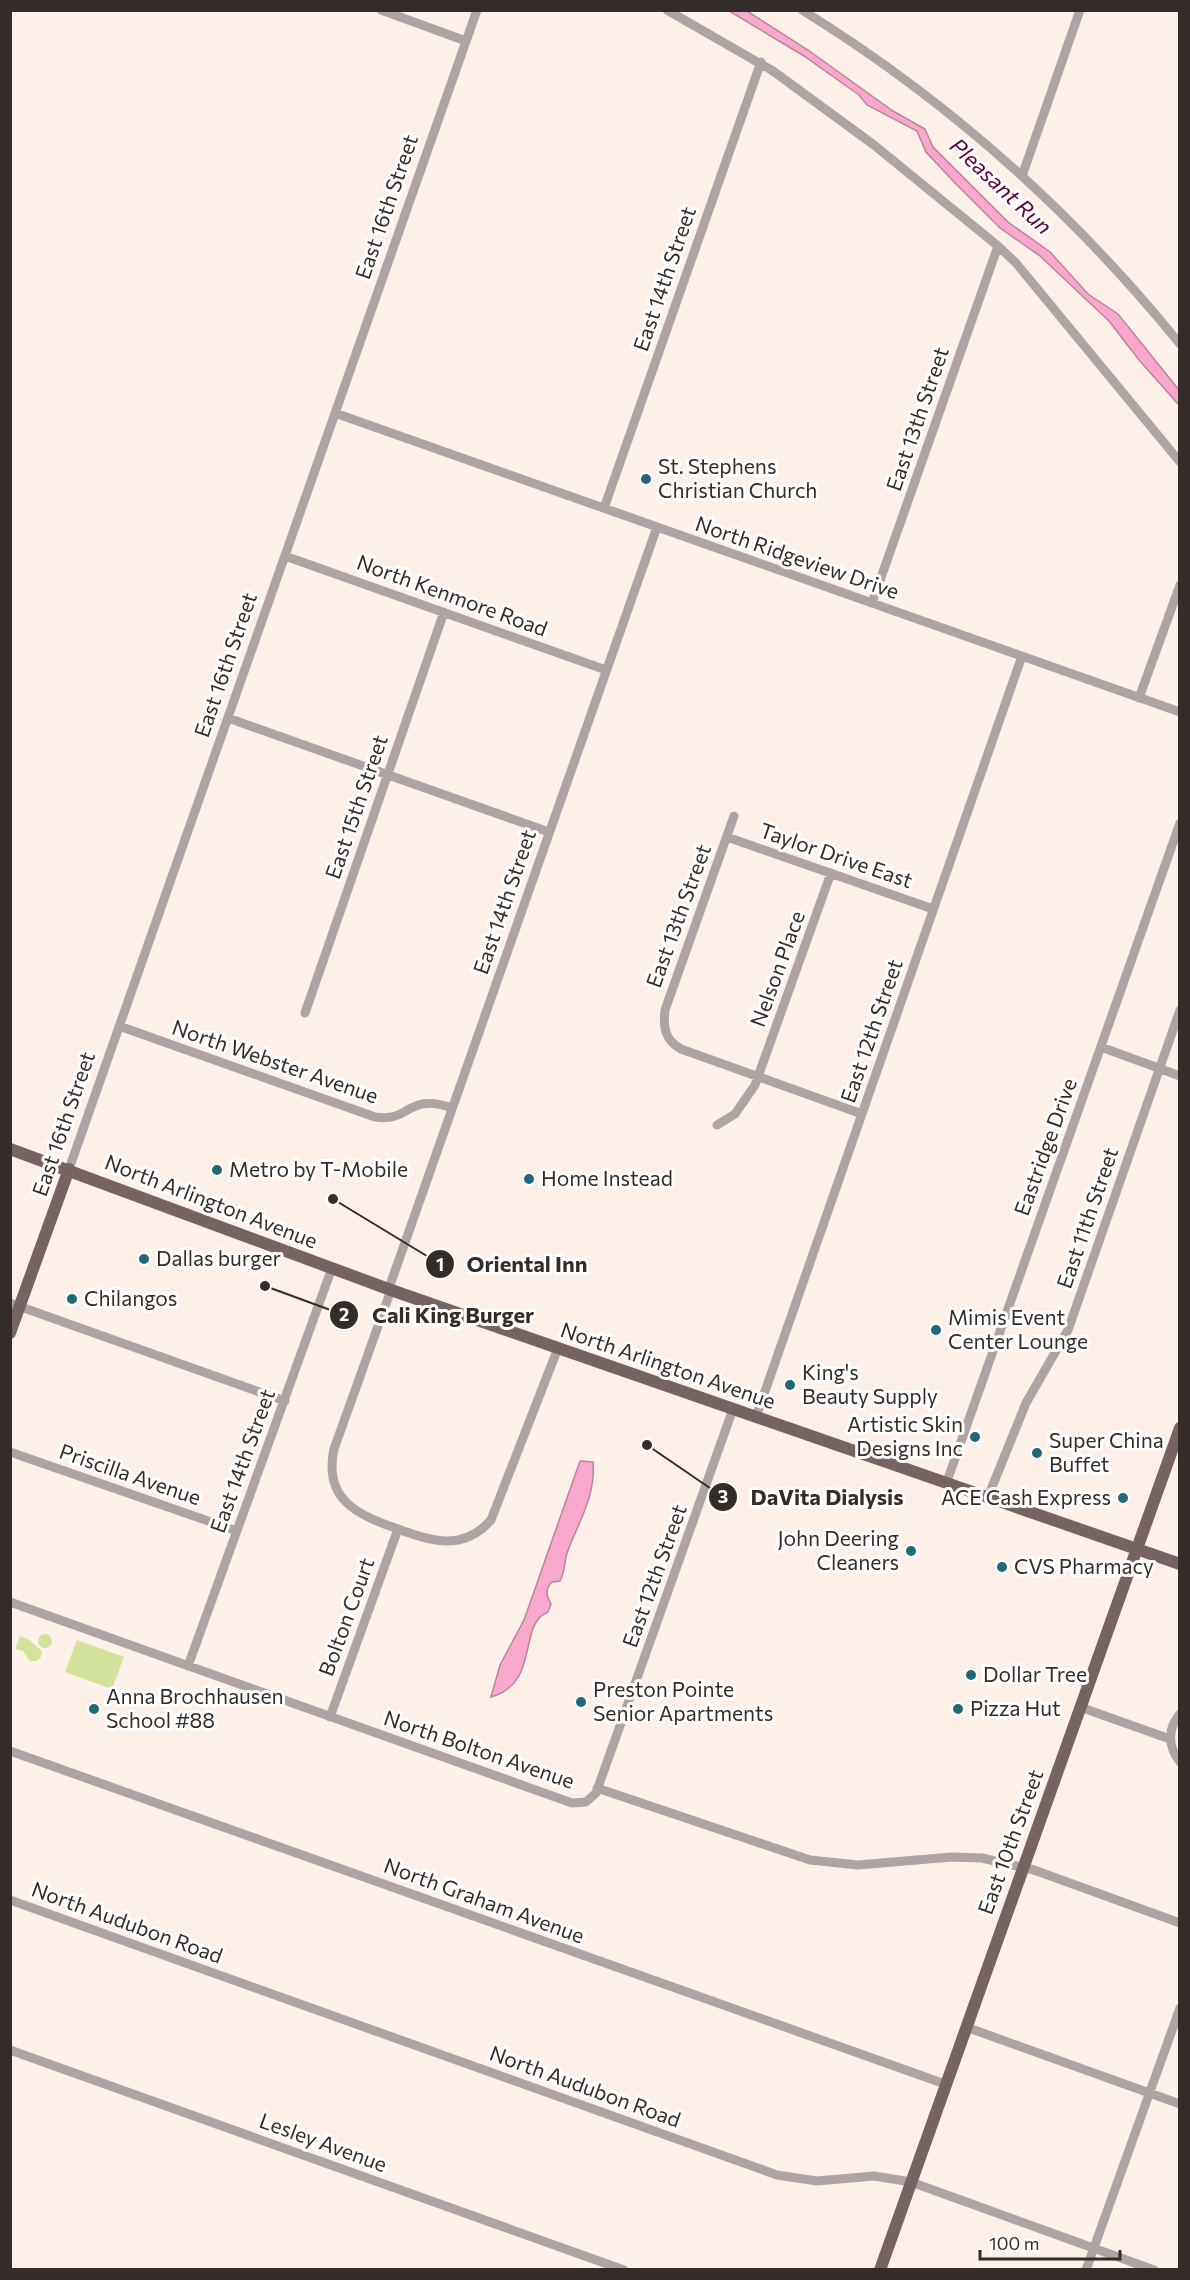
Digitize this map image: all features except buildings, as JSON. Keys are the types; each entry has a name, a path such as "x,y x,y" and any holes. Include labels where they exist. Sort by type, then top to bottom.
{"main road":[{"name":"North Arlington Avenue","path":"10,1149 390,1289 1179,1564"},
{"name":"East 16th Street","path":"10,1333 15,1305 69,1169"},
{"name":"East 10th Street","path":"880,2270 1179,1428"}],"street":[{"path":"381,10 466,41"},
{"name":"East 16th Street","path":"69,1169 477,10"},
{"path":"667,10 761,62 865,138 998,246 1016,263 1179,462"},
{"path":"802,10 923,94 1022,176 1115,269 1179,344"},
{"path":"1022,176 1080,10"},
{"name":"East 14th Street","path":"604,508 761,62"},
{"name":"East 13th Street","path":"872,603 998,246"},
{"name":"North Ridgeview Drive","path":"335,413 1179,712"},
{"name":"East 14th Street","path":"558,1348 497,1509 488,1523 471,1536 451,1542 434,1542 366,1517 351,1508 338,1491 332,1470 334,1449 657,527"},
{"name":"North Kenmore Road","path":"285,556 606,670"},
{"path":"1139,698 1179,585"},
{"name":"East 15th Street","path":"304,1013 444,612"},
{"name":"East 12th Street","path":"756,1417 1022,656"},
{"path":"228,718 549,832"},
{"name":"East 13th Street","path":"734,816 665,1010 664,1030 670,1040 681,1049 759,1077"},
{"name":"Eastridge Drive","path":"946,1484 1179,823"},
{"name":"Taylor Drive East","path":"727,837 933,909"},
{"name":"Nelson Place","path":"717,1125 735,1114 759,1077 831,873"},
{"name":"East 11th Street","path":"988,1497 1026,1403 1068,1329 1179,1010"},
{"name":"North Webster Avenue","path":"119,1026 375,1117 397,1116 414,1105 424,1102 435,1102 452,1108"},
{"path":"1101,1047 1179,1076"},
{"path":"759,1077 862,1114"},
{"name":"East 14th Street","path":"188,1666 332,1268"},
{"path":"15,1305 285,1401"},
{"name":"East 12th Street","path":"597,1788 734,1409"},
{"name":"Priscilla Avenue","path":"10,1452 237,1532"},
{"name":"Bolton Court","path":"330,1717 398,1529"},
{"name":"North Bolton Avenue","path":"10,1602 572,1803 586,1802 594,1796 597,1788 810,1860 858,1865 965,1856 1023,1867 1179,1923"},
{"path":"1080,1707 1170,1740"},
{"path":"1179,1714 1171,1731 1170,1740 1179,1762"},
{"name":"North Graham Avenue","path":"10,1751 945,2084"},
{"name":"North Audubon Road","path":"10,1900 782,2176 817,2181 874,2176 911,2182 1154,2270"},
{"path":"1086,2270 1179,2008"},
{"path":"966,2027 1179,2104"},
{"name":"Lesley Avenue","path":"10,2050 624,2270"}],"green space":[{"path":"42,1634 48,1634 52,1641 48,1648 42,1648 38,1644 38,1638"},
{"path":"20,1636 28,1639 42,1651 41,1657 36,1661 30,1661 23,1651 15,1649"},
{"path":"77,1640 124,1657 112,1689 65,1672"}],"shaded area":[{"name":"Pleasant Run","path":"729,11 747,11 808,50 893,111 925,129 933,147 1008,222 1050,252 1088,294 1118,314 1179,390 1179,405 1139,360 1109,321 1040,256 1000,228 956,184 926,152 917,131 867,105 859,95 804,56"},
{"path":"580,1461 593,1462 592,1486 567,1553 562,1578 560,1581 552,1582 548,1587 547,1595 551,1604 548,1612 533,1628 523,1667 517,1679 507,1690 491,1697 500,1665 524,1620"}],"place":[{"name":"St. Stephens Christian Church","path":"646,479"},
{"name":"Metro by T-Mobile","path":"217,1170"},
{"name":"Home Instead","path":"529,1179"},
{"name":"Oriental Inn","path":"333,1199"},
{"name":"Dallas burger","path":"144,1259"},
{"name":"Cali King Burger","path":"265,1286"},
{"name":"Chilangos","path":"72,1299"},
{"name":"Mimis Event Center Lounge","path":"936,1330"},
{"name":"King's Beauty Supply","path":"790,1385"},
{"name":"Artistic Skin Designs Inc","path":"975,1437"},
{"name":"DaVita Dialysis","path":"647,1445"},
{"name":"Super China Buffet","path":"1037,1453"},
{"name":"ACE Cash Express","path":"1123,1498"},
{"name":"John Deering Cleaners","path":"911,1551"},
{"name":"CVS Pharmacy","path":"1002,1567"},
{"name":"Dollar Tree","path":"971,1675"},
{"name":"Preston Pointe Senior Apartments","path":"581,1702"},
{"name":"Anna Brochhausen School #88","path":"94,1709"},
{"name":"Pizza Hut","path":"958,1709"}]}
